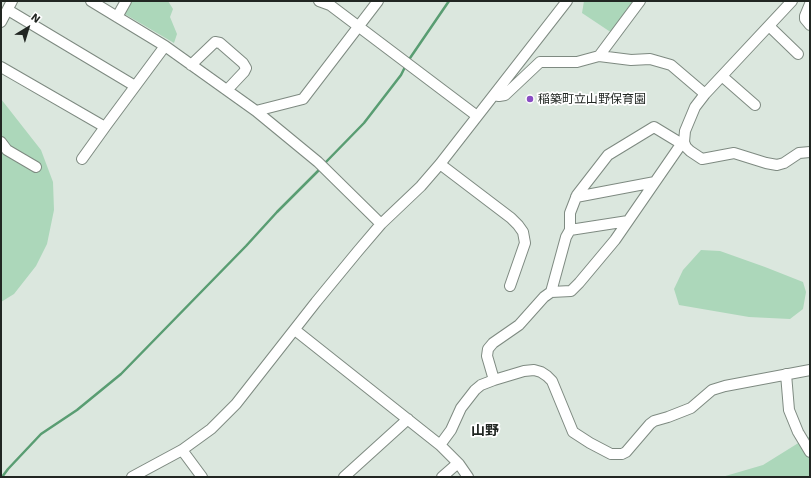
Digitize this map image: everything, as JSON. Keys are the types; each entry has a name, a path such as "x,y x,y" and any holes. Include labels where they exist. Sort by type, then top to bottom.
{"street":[{"path":"91,1 165,46 256,111 318,162 381,224"},
{"path":"117,17 126,1"},
{"path":"319,1 330,3 477,116"},
{"path":"256,111 304,99 360,27 378,1"},
{"path":"132,477 182,450 211,429 236,404 321,296 381,224 421,186 440,164 568,1"},
{"path":"599,56 640,1"},
{"path":"494,380 488,356 488,349 493,343 519,326 544,297 551,292 571,292 615,240 683,142 685,132 695,107 705,94 723,77 792,1"},
{"path":"810,4 805,19 810,25"},
{"path":"1,22 10,5 135,86"},
{"path":"769,26 798,54"},
{"path":"191,66 215,42 220,43 243,63 246,68 244,72 226,90"},
{"path":"82,159 165,46"},
{"path":"494,95 505,95 540,62 577,62 599,56 631,60 650,59 671,65 705,94"},
{"path":"1,67 105,127"},
{"path":"723,77 755,105"},
{"path":"551,292 566,237 570,230 570,213 576,197 608,156 654,127 683,142 686,147 696,156 702,159 734,153 766,164 777,165 784,163 800,153 810,152"},
{"path":"1,142 7,150 36,167"},
{"path":"440,164 511,218 523,232 525,243 510,286"},
{"path":"576,197 655,182"},
{"path":"570,230 628,221"},
{"path":"295,330 440,445 458,463 468,477"},
{"path":"440,445 451,430 461,408 474,390 481,385 494,380 524,371 534,370 541,372 552,381 573,432 611,454 622,454 626,452 654,421 691,408 712,390 810,370"},
{"path":"786,374 789,410 798,432 810,452"},
{"path":"344,477 408,419"},
{"path":"182,450 202,477"},
{"path":"442,477 458,463"}],"green space":[{"path":"130,1 168,1 173,9 170,17 177,34 174,43 123,13"},
{"path":"584,1 635,1 612,33 582,13"},
{"path":"1,99 41,150 53,182 54,210 47,244 36,266 14,294 1,302"},
{"path":"701,250 720,251 803,282 806,292 803,309 790,319 749,317 679,305 674,289 683,270"},
{"path":"810,437 810,477 722,477 763,465"}],"waterway":[{"path":"408,61 449,1"},
{"path":"324,164 364,123 401,75 406,65"},
{"path":"2,477 41,434 77,410 121,374 321,168"}],"place":[{"name":"稲築町立山野保育園","path":"530,99"}],"district":[{"name":"山野","path":"485,431"}]}
